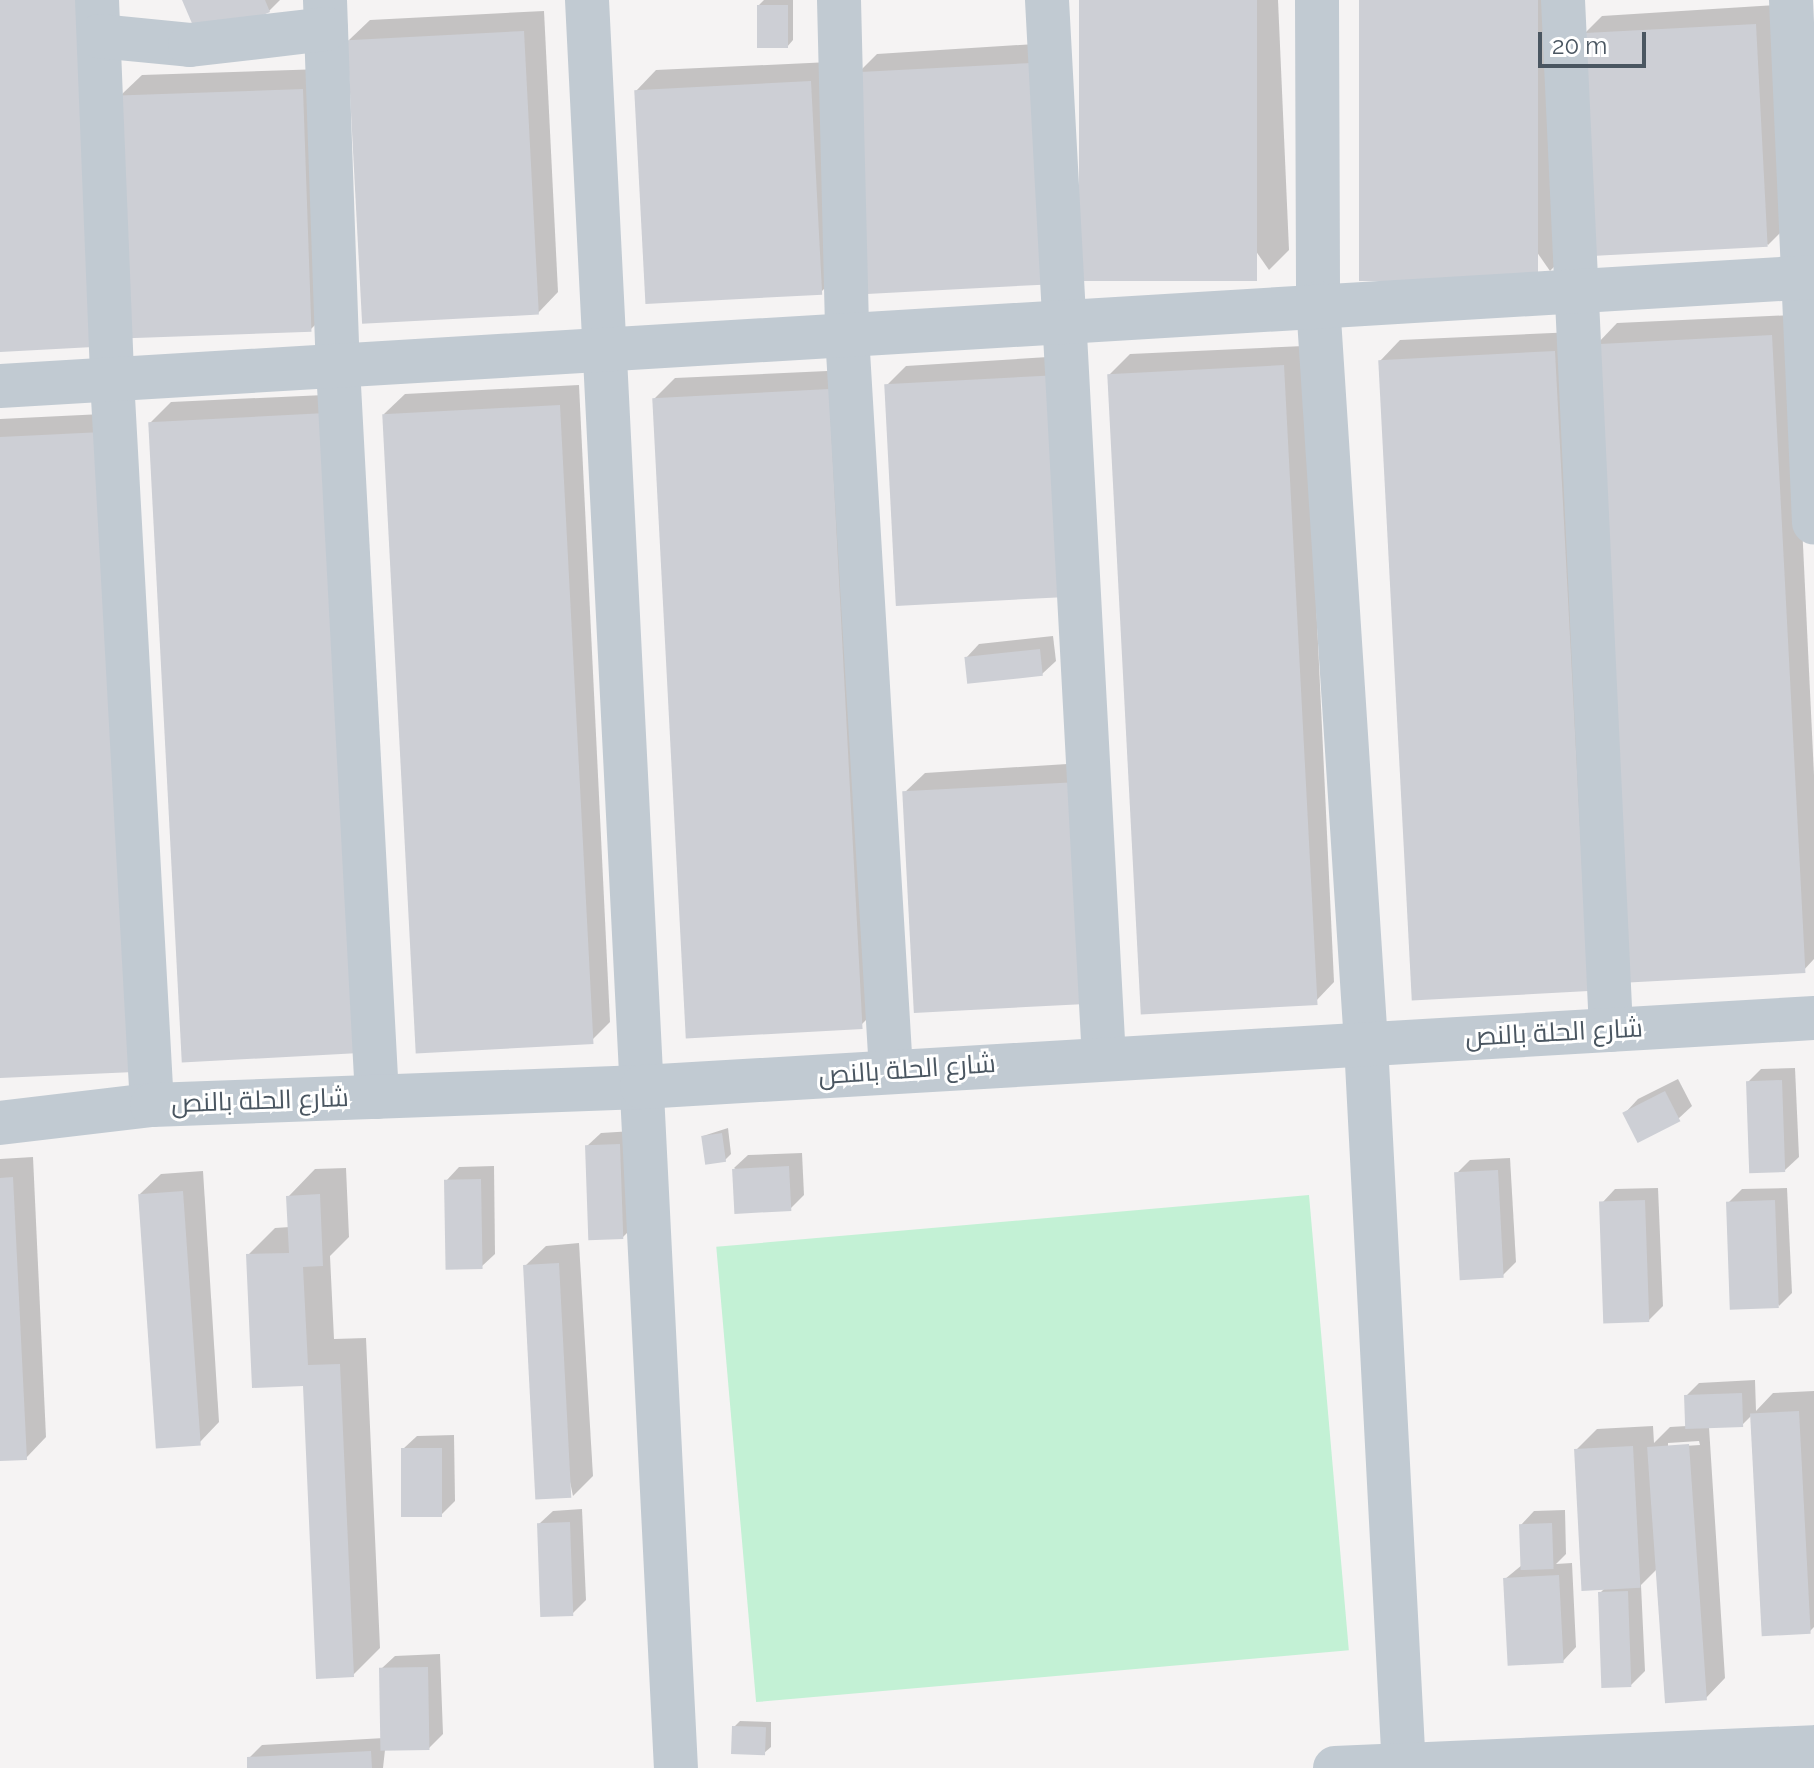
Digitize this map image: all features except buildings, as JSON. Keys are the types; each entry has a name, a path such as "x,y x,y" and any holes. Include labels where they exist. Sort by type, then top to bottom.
{"street":[{"path":"587,0 676,1768"},
{"path":"839,0 847,335 891,1071"},
{"path":"1047,0 1068,321 1104,1058"},
{"path":"1317,0 1318,303 1366,1044 1404,1766"},
{"path":"1563,0 1611,1030"},
{"path":"1791,0 1808,277 1814,522"},
{"path":"152,1105 112,379 98,18 190,45 326,14 338,367 377,1097"},
{"path":"0,386 605,353 1318,303 1577,293 1808,277"},
{"name":"شارع الحلة بالنص","path":"0,1123 152,1105 642,1087 1814,1018"},
{"path":"1335,1768 1656,1760 1814,1747"}],"green space":[{"path":"1309,1195 1349,1650 756,1702 716,1247"}]}
